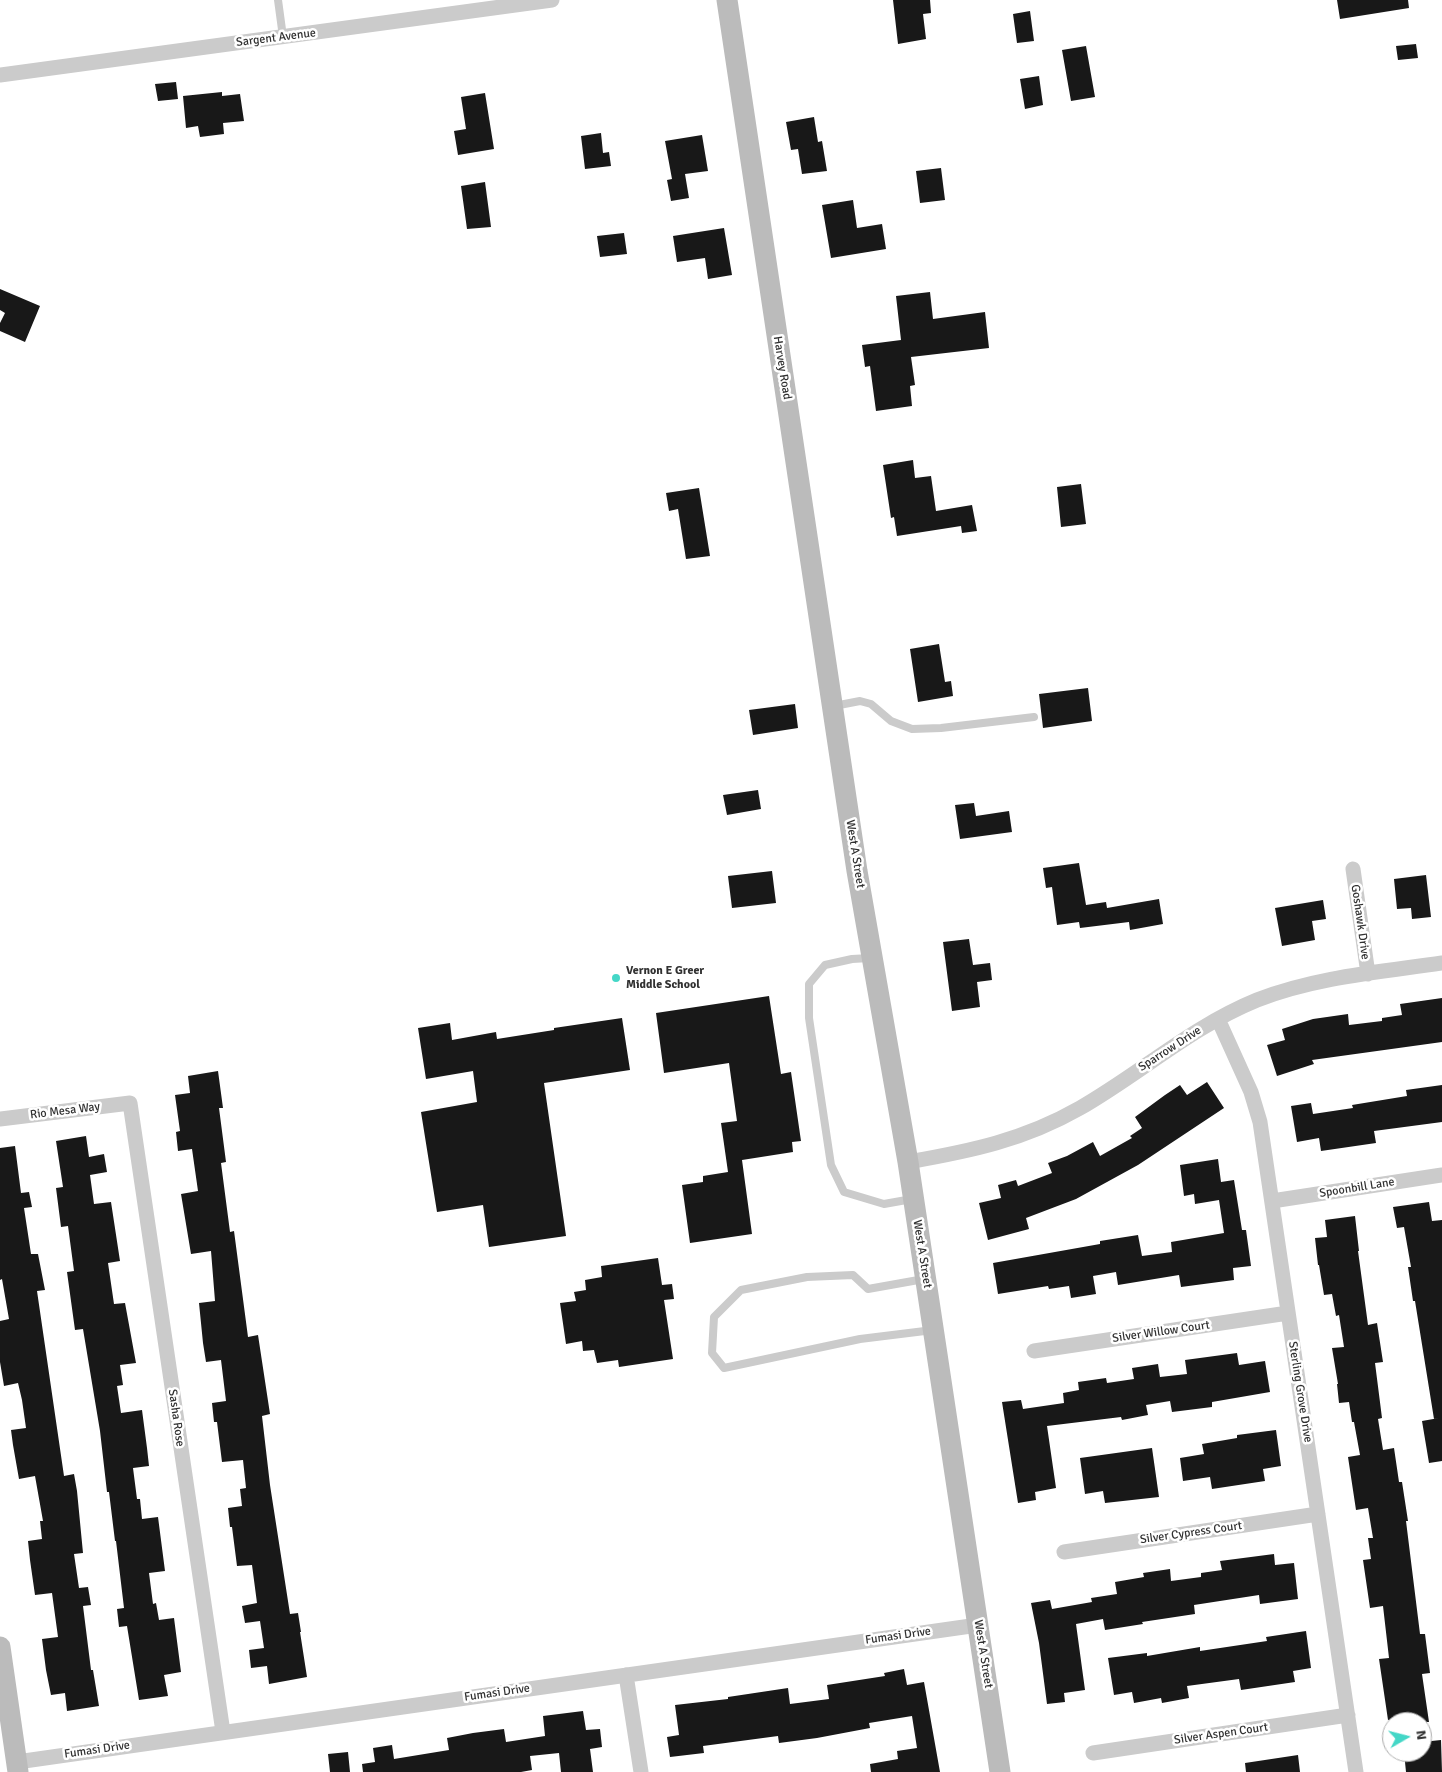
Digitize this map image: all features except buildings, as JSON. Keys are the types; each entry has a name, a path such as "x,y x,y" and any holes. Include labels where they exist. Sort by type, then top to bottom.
{"street":[{"name":"Sargent Avenue","path":"0,75 552,0"},
{"name":"Harvey Road","path":"727,0 837,737"},
{"name":"West A Street","path":"837,737 857,871 914,1199 1000,1772"},
{"name":"Goshawk Drive","path":"1353,870 1368,974"},
{"name":"Sparrow Drive","path":"908,1162 965,1152 1041,1127 1080,1108 1188,1036 1258,1000 1306,985 1442,963"},
{"name":"Sterling Grove Drive","path":"1218,1019 1251,1092 1260,1122 1356,1772"},
{"name":"Rio Mesa Way","path":"0,1119 130,1104"},
{"name":"Sasha Rose","path":"130,1104 223,1732"},
{"name":"Spoonbill Lane","path":"1272,1200 1442,1175"},
{"name":"Silver Willow Court","path":"1034,1351 1288,1313"},
{"name":"Silver Cypress Court","path":"1064,1552 1318,1514"},
{"name":"Fumasi Drive","path":"18,1767 223,1732 978,1625"},
{"path":"0,1647 18,1767"},
{"path":"626,1675 641,1772"},
{"name":"Silver Aspen Court","path":"1093,1753 1348,1715"}],"lane":[{"path":"278,0 283,36"},
{"path":"832,706 860,701 872,704 891,721 912,729 941,728 1034,717"},
{"path":"872,957 825,965 808,984 809,1018 831,1166 844,1192 884,1204 914,1199"},
{"path":"926,1278 868,1289 853,1275 806,1277 741,1290 714,1317 712,1353 724,1368 860,1339 934,1330"}],"place":[{"name":"Vernon E Greer Middle School","path":"616,978"}]}
